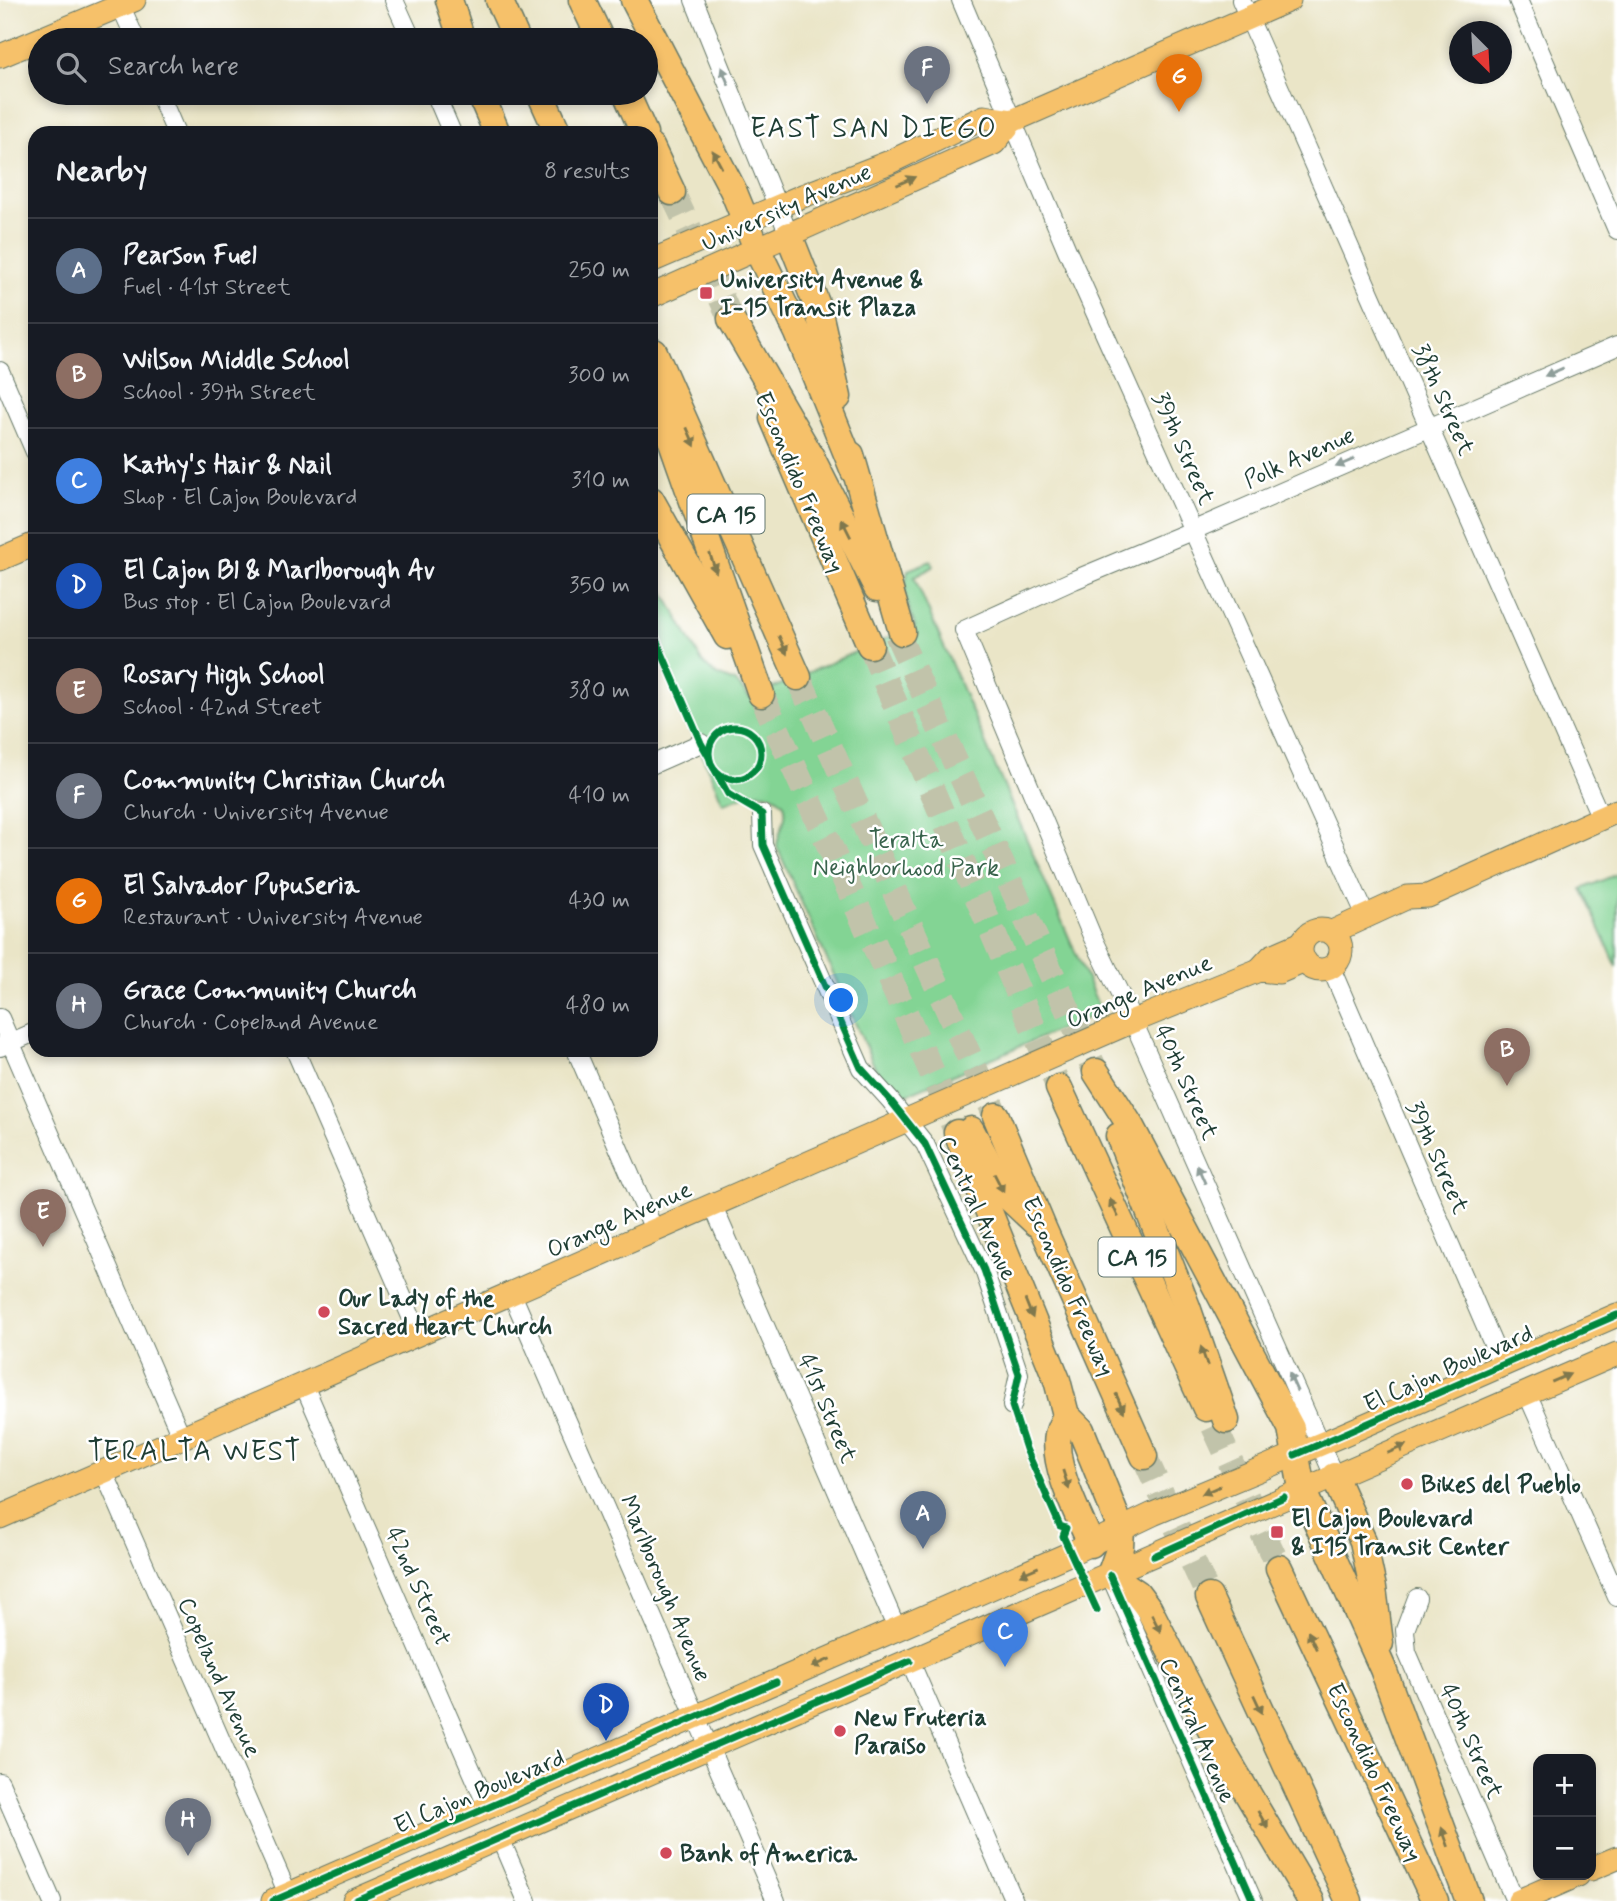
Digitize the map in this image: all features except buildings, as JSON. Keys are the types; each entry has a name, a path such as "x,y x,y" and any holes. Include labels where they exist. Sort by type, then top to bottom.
{"highway":[{"path":"449,0 458,28"},
{"path":"499,0 512,28"},
{"path":"582,0 595,28"},
{"path":"634,0 649,28"},
{"path":"658,46 733,190 758,251 798,333 854,471"},
{"path":"480,105 481,126"},
{"path":"484,105 494,126"},
{"path":"545,105 555,126"},
{"path":"631,105 641,126"},
{"path":"658,162 672,192"},
{"path":"789,235 818,308 854,471"},
{"name":"Escondido Freeway","path":"854,471 899,633 810,455 731,319 870,645"},
{"name":"CA 15","path":"658,361 798,677"},
{"path":"658,402 761,694 658,512"},
{"name":"CA 15","path":"1059,1088 1220,1423 1187,1307 1096,1072 1130,1125 1291,1428 1295,1455"},
{"name":"Escondido Freeway","path":"996,1116 1144,1456"},
{"path":"1043,1228 1005,1194 963,1130 1057,1380 1066,1415 1081,1430 1121,1530 1120,1548 1110,1575 1138,1593 1143,1600 1216,1740 1311,1901"},
{"path":"1066,1415 1058,1435 1059,1455 1064,1477 1091,1544"},
{"path":"1295,1455 1302,1489 1383,1669 1469,1901"},
{"path":"1334,1476 1363,1541 1373,1588 1383,1669"},
{"name":"Escondido Freeway","path":"1279,1567 1435,1901"},
{"path":"1209,1597 1349,1901"}],"main road":[{"name":"University Avenue","path":"658,293 758,251 994,143 1012,121 1245,9 1289,0"},
{"path":"64,28 124,2"},
{"path":"0,56 28,44"},
{"name":"University Avenue","path":"658,258 890,162 984,117 1012,121"},
{"path":"0,559 28,547"},
{"path":"1336,938 1366,915 1408,897 1428,895 1609,815"},
{"path":"1336,938 1341,956 1331,968 1314,968 1303,952 1312,932 1318,929 1336,938 1416,910 1428,895"},
{"name":"Orange Avenue","path":"0,1517 1133,1021 1259,970 1272,956 1303,952"},
{"name":"El Cajon Boulevard","path":"284,1899 1121,1530 1617,1315"},
{"name":"El Cajon Boulevard","path":"354,1901 1617,1354"},
{"path":"1596,1867 1617,1858"},
{"path":"1517,1901 1566,1880"}],"street":[{"path":"394,0 407,28"},
{"path":"694,0 789,235"},
{"name":"39th Street","path":"961,0 1067,250 1366,915"},
{"path":"1518,0 1617,230"},
{"path":"124,2 132,28"},
{"name":"38th Street","path":"1245,9 1430,426 1609,815"},
{"path":"164,105 173,126"},
{"path":"440,105 449,126"},
{"name":"Polk Avenue","path":"964,630 1617,346"},
{"path":"0,371 28,436"},
{"name":"40th Street","path":"964,630 1092,936 1133,1021 1334,1476"},
{"path":"658,762 701,743"},
{"name":"Central Avenue","path":"762,814 763,845 861,1068 925,1143 984,1270 1019,1374 1012,1406"},
{"name":"39th Street","path":"1331,968 1502,1365"},
{"path":"0,1018 5,1044 182,1438"},
{"path":"5,1044 28,1035"},
{"path":"298,1057 419,1335"},
{"path":"579,1057 654,1232"},
{"name":"41st Street","path":"713,1206 897,1629"},
{"name":"Marlborough Avenue","path":"512,1294 776,1901"},
{"name":"42nd Street","path":"304,1385 488,1808"},
{"path":"1527,1393 1617,1597"},
{"name":"Copeland Avenue","path":"104,1472 284,1899"},
{"name":"Central Avenue","path":"1110,1575 1254,1901"},
{"name":"40th Street","path":"1417,1598 1405,1630 1407,1652 1517,1901"},
{"path":"910,1661 1014,1901"},
{"path":"0,1782 52,1901"},
{"path":"500,1838 527,1901"}],"green space":[{"name":"Teralta Neighborhood Park","path":"931,561 933,567 914,577 1101,1012 903,1096 880,1079 777,847 785,816 784,804 770,794 763,793 723,803 658,653 658,582 702,662 715,674 737,683 750,698 915,626 905,592 908,570"},
{"path":"1617,874 1617,967 1582,889"}],"tunnel":[{"path":"672,192 731,319"},
{"path":"897,634 1096,1072"},
{"path":"870,645 1059,1088"},
{"path":"798,677 996,1116"},
{"path":"761,694 957,1133"},
{"path":"1214,1426 1279,1568"},
{"path":"1144,1456 1209,1597"}],"cycle path":[{"path":"658,644 709,757"},
{"path":"735,727 754,734 761,753 754,772 735,779 716,772 709,753 716,734 735,727"},
{"path":"715,770 728,794 762,814 763,845 861,1068 925,1144 984,1270 1019,1374 1012,1406 1026,1449 1060,1526 1066,1528 1063,1536 1097,1610"},
{"path":"1295,1455 1617,1315"},
{"path":"1154,1556 1284,1497"},
{"path":"1110,1575 1253,1901"},
{"path":"354,1901 910,1661"},
{"path":"273,1901 776,1682"}],"place":[{"name":"Community Christian Church","path":"927,104"},
{"name":"El Salvador Pupuseria","path":"1179,112"},
{"name":"University Avenue & I-15 Transit Plaza","path":"706,293"},
{"name":"Wilson Middle School","path":"1507,1086"},
{"name":"Rosary High School","path":"43,1247"},
{"name":"Our Lady of the Sacred Heart Church","path":"324,1312"},
{"name":"Bikes del Pueblo","path":"1407,1484"},
{"name":"El Cajon Boulevard & I15 Transit Center","path":"1277,1532"},
{"name":"Pearson Fuel","path":"923,1549"},
{"name":"Kathy's Hair & Nail","path":"1005,1667"},
{"name":"New Fruteria Paraiso","path":"840,1731"},
{"name":"El Cajon Bl & Marlborough Av","path":"606,1741"},
{"name":"Bank of America","path":"666,1853"},
{"name":"Grace Community Church","path":"188,1856"}],"district":[{"name":"EAST SAN DIEGO","path":"874,127"},
{"name":"TERALTA WEST","path":"195,1450"}]}
